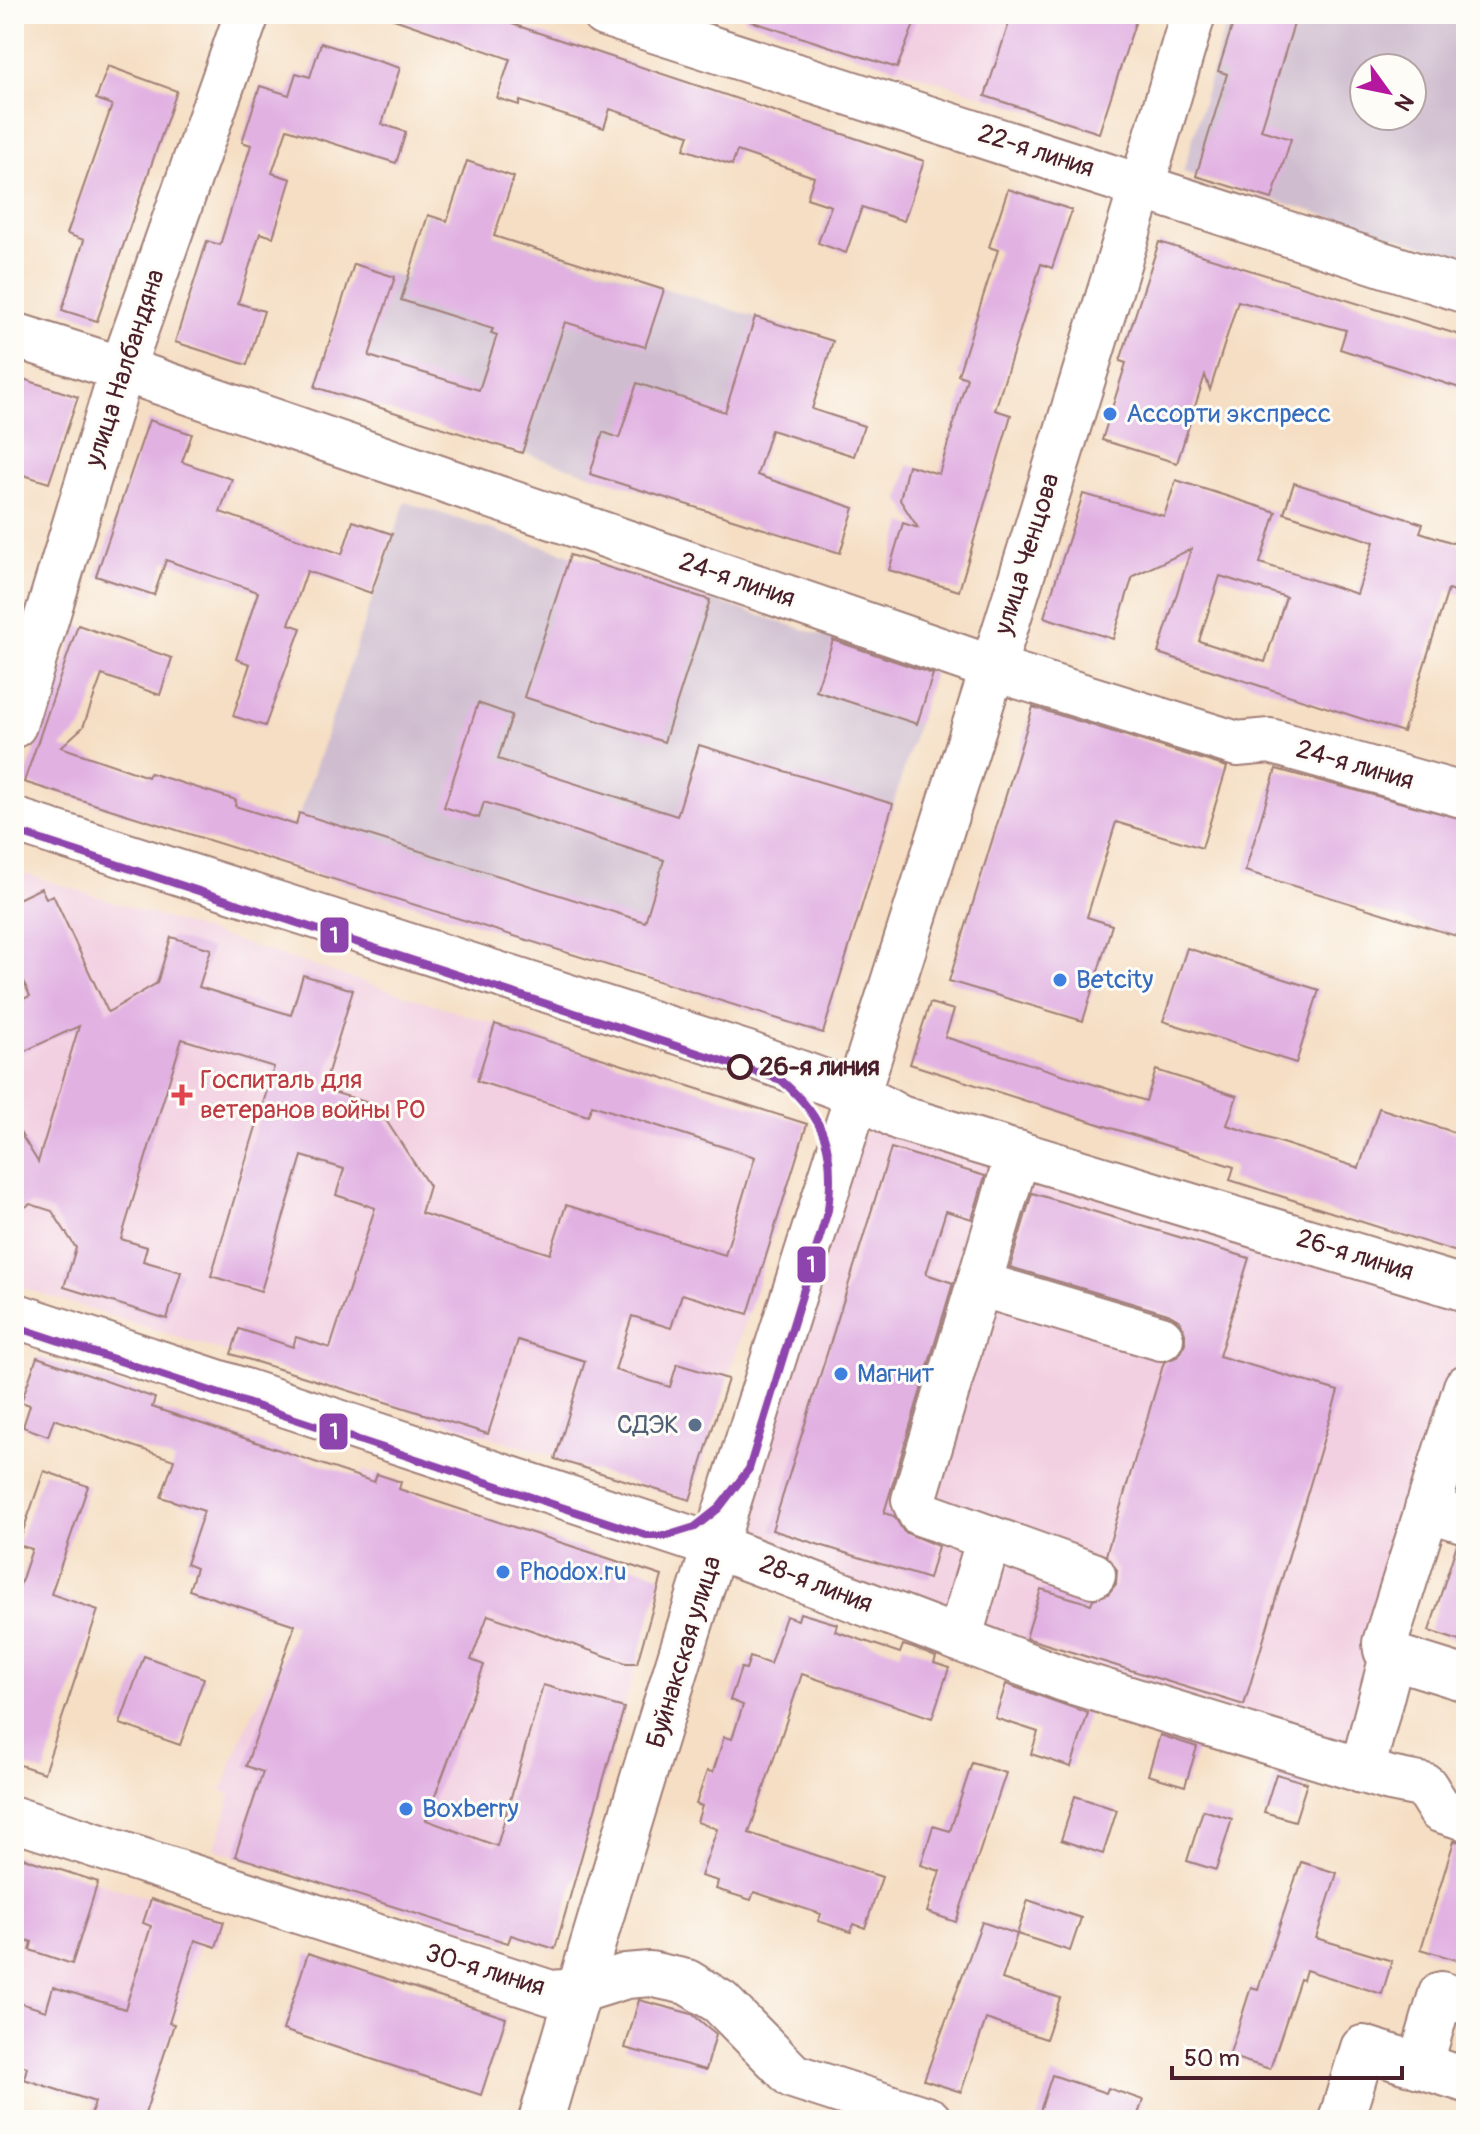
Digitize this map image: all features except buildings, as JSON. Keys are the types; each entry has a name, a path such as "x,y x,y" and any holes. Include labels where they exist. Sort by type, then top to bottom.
{"street":[{"name":"улица Налбандяна","path":"14,725 122,369 247,14"},
{"name":"22-я линия","path":"604,14 1466,291"},
{"name":"улица Ченцова","path":"855,1093 992,668 1143,185 1193,14"},
{"name":"24-я линия","path":"14,335 122,369 992,668 1237,744 1270,741 1466,796"},
{"name":"26-я линия","path":"14,820 745,1053 855,1093 900,1118 1466,1289"},
{"name":"Буйнакская улица","path":"541,2120 855,1093"},
{"path":"1018,1153 914,1500 920,1513 1093,1575"},
{"path":"979,1284 1161,1338"},
{"name":"28-я линия","path":"14,1315 717,1547 1064,1679 1376,1775 1425,1786 1440,1810 1466,1818"},
{"path":"1466,1387 1447,1515 1385,1643 1386,1650 1392,1656 1466,1679"},
{"path":"959,1639 989,1538"},
{"path":"1376,1775 1392,1656"},
{"name":"30-я линия","path":"14,1819 551,1993 578,1991 626,1976 650,1974 687,1982 720,2002 793,2076 929,2120"},
{"path":"1420,2066 1441,1994 1466,2002"},
{"path":"1341,2120 1363,2048 1466,2080"}],"shaded area":[{"path":"918,14 1138,14 1099,133 897,68"},
{"path":"1229,14 1466,14 1466,258 1183,172"},
{"path":"425,213 834,342 814,404 782,395 741,522 315,387 355,263 406,278"},
{"path":"405,502 934,671 823,1033 283,863"},
{"path":"14,870 807,1124 690,1500 14,1285"},
{"path":"873,1127 1466,1303 1466,1330 1345,1750 759,1556 740,1539 859,1139"},
{"path":"363,1469 401,1482 399,1490 662,1576 555,1949 511,1935 508,1943 215,1849 231,1794 222,1791 245,1729 332,1561"},
{"path":"14,1855 224,1922 219,1939 203,1936 143,2120 90,2120 95,2102 24,2079 27,2067 14,2063"}],"transit line":[{"name":"1","path":"14,831 781,1080 818,1123 830,1170 828,1210 749,1469 719,1508 695,1527 666,1536 649,1536 14,1326"}],"place":[{"name":"Ассорти экспресс","path":"1110,414"},
{"name":"Betcity","path":"1060,980"},
{"name":"26-я линия","path":"740,1067"},
{"name":"Госпиталь для ветеранов войны РО","path":"182,1095"},
{"name":"Магнит","path":"841,1374"},
{"name":"СДЭК","path":"695,1425"},
{"name":"Phodox.ru","path":"503,1572"},
{"name":"Boxberry","path":"406,1809"}]}
